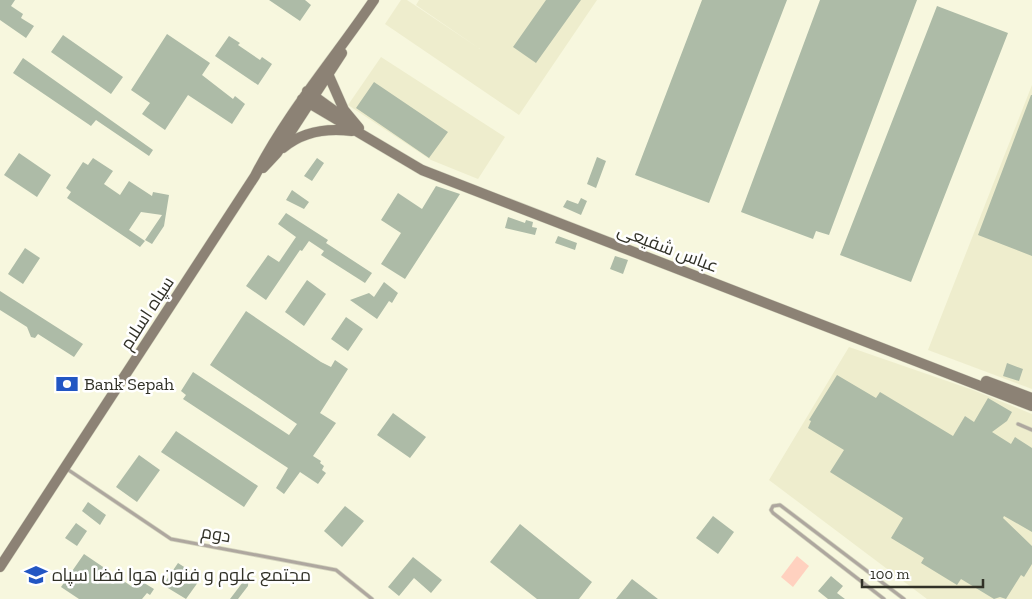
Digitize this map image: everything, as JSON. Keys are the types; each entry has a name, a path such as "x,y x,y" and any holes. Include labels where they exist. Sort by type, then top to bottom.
{"main road":[{"name":"سپاه اسلام","path":"0,567 255,176 270,148 308,98 374,0"},
{"name":"سپاه اسلام","path":"255,176 277,153 308,98 329,76 358,23"},
{"path":"329,76 344,110 358,130"},
{"name":"عباس شفیعی","path":"308,98 422,170 1032,406"},
{"path":"277,153 288,143 312,132 358,130"},
{"name":"عباس شفیعی","path":"358,130 424,166 1032,398"}],"lane":[{"path":"1018,424 1032,430"},
{"name":"دوم","path":"66,468 171,539 336,570 372,599"},
{"path":"884,599 773,514 771,510 774,506 780,505 904,599"}],"shaded area":[{"path":"401,0 407,0 480,49 416,5 419,0 597,0 519,115 385,24"},
{"path":"381,57 505,137 478,179 431,160 348,105"},
{"path":"1032,85 1032,389 928,350"},
{"path":"849,347 973,390 1032,414 1032,599 927,599 769,480"},
{"path":"797,556 809,566 793,587 781,577"}],"building":[{"path":"0,0 15,0 11,6 23,14 21,18 34,26 26,38 0,20"},
{"path":"269,0 305,0 311,5 300,21"},
{"path":"546,0 581,0 536,63 513,47"},
{"path":"702,0 787,0 709,203 635,175"},
{"path":"820,0 917,0 829,235 816,231 813,239 741,212"},
{"path":"937,6 1008,33 911,282 840,255"},
{"path":"167,34 210,63 202,75 233,99 235,96 245,104 232,124 188,95 165,130 142,114 150,103 131,90"},
{"path":"63,35 123,77 111,94 51,52"},
{"path":"229,36 240,43 238,45 260,60 262,57 272,64 258,85 215,56"},
{"path":"23,58 153,150 149,156 96,120 91,126 13,73"},
{"path":"374,82 448,132 429,158 356,108"},
{"path":"1032,95 1032,256 978,235"},
{"path":"19,153 51,175 37,197 4,175"},
{"path":"597,157 606,161 596,188 587,184"},
{"path":"93,158 113,171 104,184 120,195 129,181 152,196 153,192 169,195 164,226 152,244 145,240 162,215 141,212 129,230 145,241 140,247 67,198 71,192 66,188 83,162 88,165"},
{"path":"317,158 324,163 312,181 304,176"},
{"path":"436,186 460,194 405,279 381,264 401,233 381,220 398,193 422,209"},
{"path":"292,190 309,202 304,209 286,200"},
{"path":"581,198 587,201 581,215 563,207 567,200 578,204"},
{"path":"286,213 328,240 326,243 372,273 365,283 321,255 324,251 309,241 302,251 300,250 266,300 246,286 268,255 279,262 296,237 278,224"},
{"path":"508,217 525,223 526,220 533,222 532,227 537,228 535,235 505,228"},
{"path":"558,236 577,243 575,250 555,243"},
{"path":"25,248 40,258 23,284 8,274"},
{"path":"615,256 628,260 623,274 610,269"},
{"path":"307,280 326,294 304,326 285,312"},
{"path":"384,282 398,293 392,303 389,301 377,319 350,300 369,293 374,297"},
{"path":"0,291 83,344 74,357 38,334 35,338 31,337 27,327 0,310"},
{"path":"246,311 321,362 331,367 335,360 348,369 320,413 336,423 313,456 321,461 320,463 324,466 322,470 326,473 318,484 300,472 284,494 276,488 288,468 183,399 186,395 181,391 193,372 289,435 297,424 210,365"},
{"path":"346,317 363,329 348,351 331,339"},
{"path":"1007,363 1023,369 1019,381 1003,376"},
{"path":"837,375 876,398 880,392 953,436 965,416 974,422 988,398 1012,412 1007,421 992,432 1011,444 1015,437 1032,448 1032,532 1004,516 1003,518 1032,546 1032,564 1024,577 1021,575 1006,599 1000,597 994,599 961,579 957,585 921,563 924,558 891,538 903,518 830,472 844,450 808,428 811,421 809,420"},
{"path":"393,413 426,437 410,458 377,435"},
{"path":"176,431 258,486 244,507 161,452"},
{"path":"139,455 160,470 137,502 116,487"},
{"path":"88,502 106,515 100,525 82,511"},
{"path":"345,506 364,521 342,547 324,531"},
{"path":"713,516 734,532 718,554 696,538"},
{"path":"76,523 87,531 77,546 65,538"},
{"path":"520,524 592,582 579,599 537,599 490,562"},
{"path":"84,554 131,586 136,578 154,589 150,595 147,593 142,599 79,599 61,587"},
{"path":"413,557 442,580 431,593 414,578 399,596 388,587"},
{"path":"178,563 201,578 186,599 163,585"},
{"path":"249,574 248,586 238,599 230,599"},
{"path":"831,576 843,586 837,593 845,599 828,599 818,591"},
{"path":"632,579 658,599 616,599"}],"place":[{"name":"Bank Sepah","path":"67,384"},
{"name":"مجتمع علوم و فنون هوا فضا سپاه","path":"36,575"}]}
